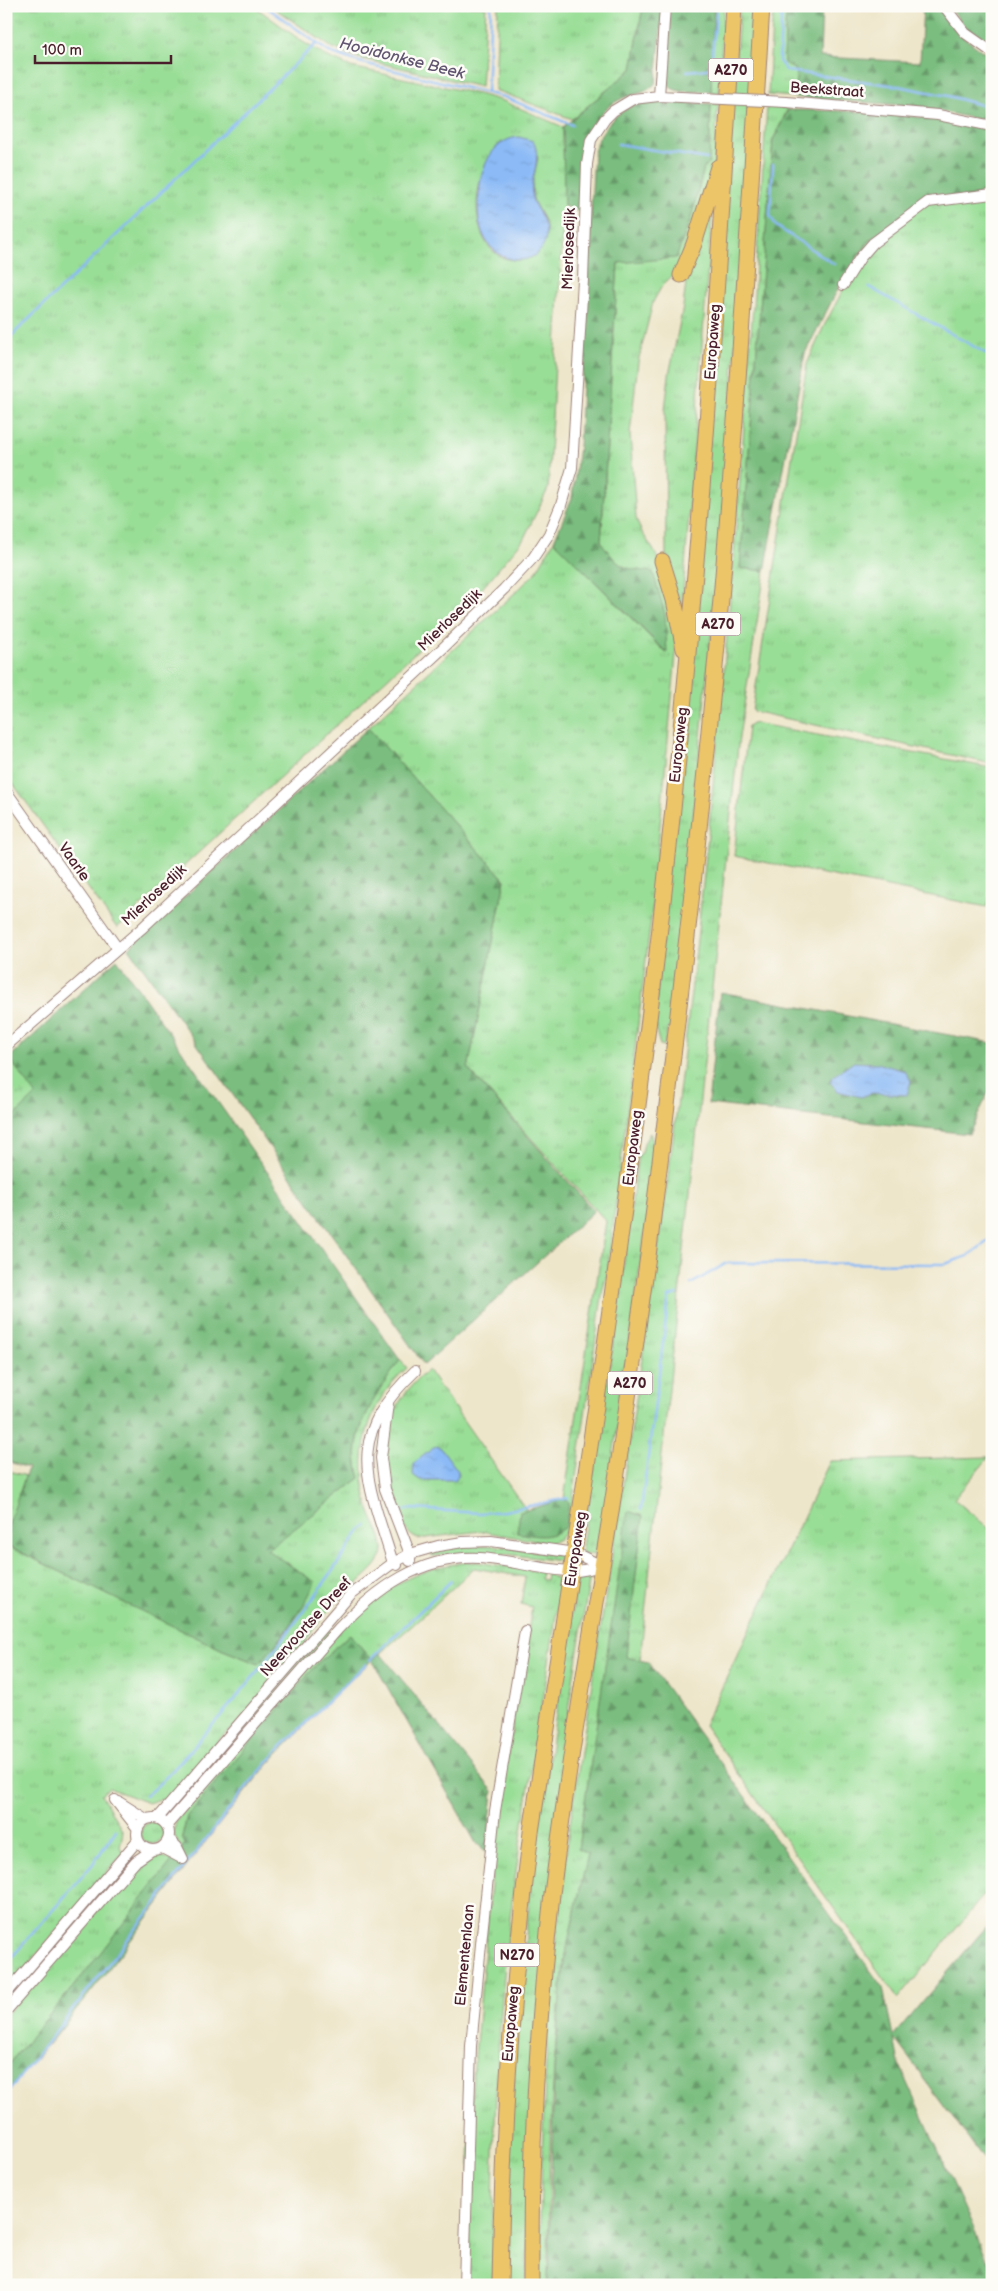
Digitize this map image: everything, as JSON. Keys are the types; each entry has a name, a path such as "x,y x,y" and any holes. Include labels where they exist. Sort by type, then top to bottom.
{"highway":[{"name":"Europaweg","path":"500,2285 507,2075 521,1912 532,1823 573,1571 626,1201 659,936 687,663 707,423 734,6"},
{"name":"Europaweg","path":"531,2285 531,2200 535,2098 546,1957 574,1734 602,1566 641,1306 674,1056 707,751 733,444 762,6"},
{"name":"A270","path":"681,275 710,198 727,134"},
{"name":"A270","path":"662,561 674,600 687,663"}],"street":[{"path":"658,96 665,6"},
{"path":"944,6 965,33 992,52"},
{"name":"Beekstraat","path":"658,96 786,102 938,114 992,126"},
{"name":"Mierlosedijk","path":"6,1046 118,949 450,642 533,558 549,534 561,505 572,468 583,280 588,151 597,128 613,111 633,99 658,96"},
{"path":"843,285 860,258 873,243 928,202 992,194"},
{"name":"Vaarle","path":"6,792 118,949"},
{"path":"389,1400 380,1458 385,1488 410,1554 409,1572 393,1563 370,1485 366,1456 375,1420 389,1400 415,1371"},
{"name":"Neervoortse Dreef","path":"158,1818 351,1594 393,1563 410,1554 442,1545 491,1541 575,1553 602,1566"},
{"name":"Neervoortse Dreef","path":"167,1825 338,1629 358,1608 382,1588 409,1572 439,1562 462,1558 480,1558 573,1571 602,1566"},
{"name":"Elementenlaan","path":"464,2285 472,2046 482,1934 495,1811 525,1631"},
{"path":"6,2012 136,1861 157,1849 169,1839 170,1832 167,1825 158,1818 146,1819 116,1800 138,1829 138,1840 141,1845 157,1849 183,1859 177,1847 169,1839"},
{"path":"138,1829 146,1819"},
{"path":"6,1994 138,1840"}],"green space":[{"path":"6,6 254,6 303,42 326,56 351,67 503,101 563,127 564,206 548,489 523,540 473,599 117,928 6,774","holes":["502,142 538,157 533,197 546,225 544,240 539,250 530,257 517,260 504,258 491,249 483,236 478,220 479,184 484,167 492,153"]},
{"path":"271,6 486,6 481,87 359,58 331,47"},
{"path":"498,6 643,6 632,69 572,119 495,90"},
{"path":"643,6 663,6 656,82 645,91 623,98 609,107 598,118 586,147 581,179 580,211 564,206 563,127 632,69"},
{"path":"668,6 714,6 711,92 677,90 671,88 663,78"},
{"path":"714,6 724,6 719,93 711,92"},
{"path":"740,6 759,6 724,506 672,1028 668,1028 664,1046 660,1045 657,1027 654,1026"},
{"path":"773,6 786,6 784,63 797,71 794,97 768,95"},
{"path":"786,6 822,6 820,57 920,62 923,6 939,6 955,29 992,58 992,122 914,106 794,97 797,71 784,63"},
{"path":"949,6 992,6 992,47 968,31"},
{"path":"647,101 711,104 709,163 704,168 691,218 676,258 618,263 601,542 613,558 622,566 653,572 665,614 667,653 554,541 572,498 579,447 594,152 602,133 613,119 628,108"},
{"path":"711,104 718,104 714,165 677,271 662,286 653,302 638,362 630,434 636,518 662,569 670,606 676,654 652,911 607,1275 603,1289 569,1525 561,1537 548,1543 481,1531 418,1539 407,1531 396,1509 385,1471 384,1452 392,1416 413,1384 428,1370 527,1511 517,1533 569,1502 564,1499 606,1221 468,1069 505,880 368,728 536,572 554,541 666,653 653,572 622,566 601,543 618,263 676,257 691,218 704,168 709,163"},
{"path":"767,106 788,108 773,140 740,568 765,571 739,737 640,1660 625,1658 643,1517 629,1511 579,1841 589,1854 569,1937 561,1988 554,2061 550,2136 548,2285 539,2285 545,2092 555,1953 569,1830 650,1307 691,993 725,661"},
{"path":"788,110 891,114 967,125 992,131 992,193 928,203 870,239 842,281 805,353 765,571 740,568 773,140"},
{"path":"992,195 992,764 752,711 807,364 824,326 870,239 928,202"},
{"path":"713,202 681,618 666,559 665,410 669,375 683,307 687,274"},
{"path":"754,723 992,768 992,890 987,907 734,856 748,727"},
{"path":"368,728 505,880 468,1069 594,1211 424,1365 129,948"},
{"path":"117,959 400,1360 373,1401 360,1430 356,1462 360,1478 267,1550 315,1582 304,1604 290,1625 259,1664 223,1650 6,1545 6,1532 28,1468 6,1461 6,1124 36,1095 9,1058"},
{"path":"720,992 992,1043 992,1085 969,1134 708,1104"},
{"path":"9,1058 37,1095 6,1125 6,1060"},
{"path":"650,1133 653,1142 653,1154 656,1154 602,1534 595,1555 581,1553 615,1331 638,1155 642,1153 644,1143"},
{"path":"400,1360 407,1368 393,1382 373,1414 367,1432 364,1451 363,1470 369,1509 383,1543 382,1555 379,1561 326,1614 285,1669 240,1721 209,1751 168,1803 161,1799 148,1803 109,1788 101,1794 123,1832 120,1847 124,1852 6,1991 7,1546 223,1650 259,1664 285,1634 307,1601 266,1550 360,1478 357,1446 360,1431 373,1401"},
{"path":"989,1457 954,1499 992,1531 992,1885 898,1999 704,1725 830,1461"},
{"path":"6,1470 26,1476 6,1532"},
{"path":"564,1499 569,1502 566,1526 554,1533 543,1536 517,1533 520,1512"},
{"path":"628,1511 643,1516 626,1657 648,1662 883,1988 893,2036 992,1920 992,2170 894,2038 899,2063 992,2270 992,2285 548,2285 554,2071 561,1988 568,1942 588,1854 578,1849"},
{"path":"467,1545 498,1546 561,1555 560,1561 491,1552 432,1556 431,1552"},
{"path":"477,1562 542,1572 541,1579 546,1580 547,1573 557,1580 560,1587 516,1870 505,1964 495,2124 493,2285 467,2285 472,2088 497,1820 532,1607 521,1604 525,1577 474,1568 372,1660 350,1634 318,1663 187,1816 182,1837 185,1844 182,1848 177,1842 174,1832 177,1820 310,1663 361,1610 387,1590 419,1573 453,1564"},
{"path":"578,1574 590,1576 567,1717 568,1741 525,2285 507,2285 511,2112 532,1867"},
{"path":"326,1628 330,1631 323,1642 177,1811 172,1806"},
{"path":"350,1634 372,1660 297,1733 255,1780 71,2016 6,2092 6,2067 83,1975 185,1844 182,1838 187,1816 318,1663"},
{"path":"380,1653 493,1791 487,1852 476,1843 372,1660"},
{"path":"152,1822 160,1825 163,1833 160,1841 152,1844 144,1841 141,1833 144,1825"},
{"path":"157,1854 173,1861 83,1975 6,2067 6,2015 136,1866 148,1855"},
{"path":"129,1856 134,1860 6,2008 6,1997"}],"water":[{"path":"519,137 533,141 536,148 537,156 532,193 533,201 545,224 546,232 543,246 535,255 523,260 509,259 496,252 486,239 479,220 481,179 488,158 500,144"},
{"path":"854,1062 877,1063 905,1071 911,1081 907,1095 872,1093 861,1097 838,1091 830,1082 832,1077"},
{"path":"436,1446 441,1448 458,1471 458,1476 455,1480 420,1480 413,1475 414,1463"}],"waterway":[{"name":"Hooidonkse Beek","path":"265,6 329,52 359,62 504,97 572,125"},
{"name":"Hooidonkse Beek","path":"487,92 491,6"},
{"path":"687,71 708,69 711,65 717,6"},
{"path":"782,7 779,61 787,71 898,86 948,96 992,108"},
{"path":"6,341 316,44"},
{"name":"Hooidonkse Beek","path":"618,144 707,159"},
{"name":"Hooidonkse Beek","path":"773,164 770,215 776,226 834,264"},
{"name":"Hooidonkse Beek","path":"869,287 992,357"},
{"path":"691,1284 727,1263 945,1264 968,1256 992,1238"},
{"path":"641,1510 669,1297 677,1294"},
{"path":"404,1510 480,1513 505,1511 568,1498"},
{"path":"145,1796 178,1764 249,1682 307,1607 361,1529 367,1526"},
{"path":"370,1660 451,1581"},
{"path":"6,2095 249,1784 281,1747 366,1664"},
{"path":"6,1964 92,1865 116,1830"}]}
